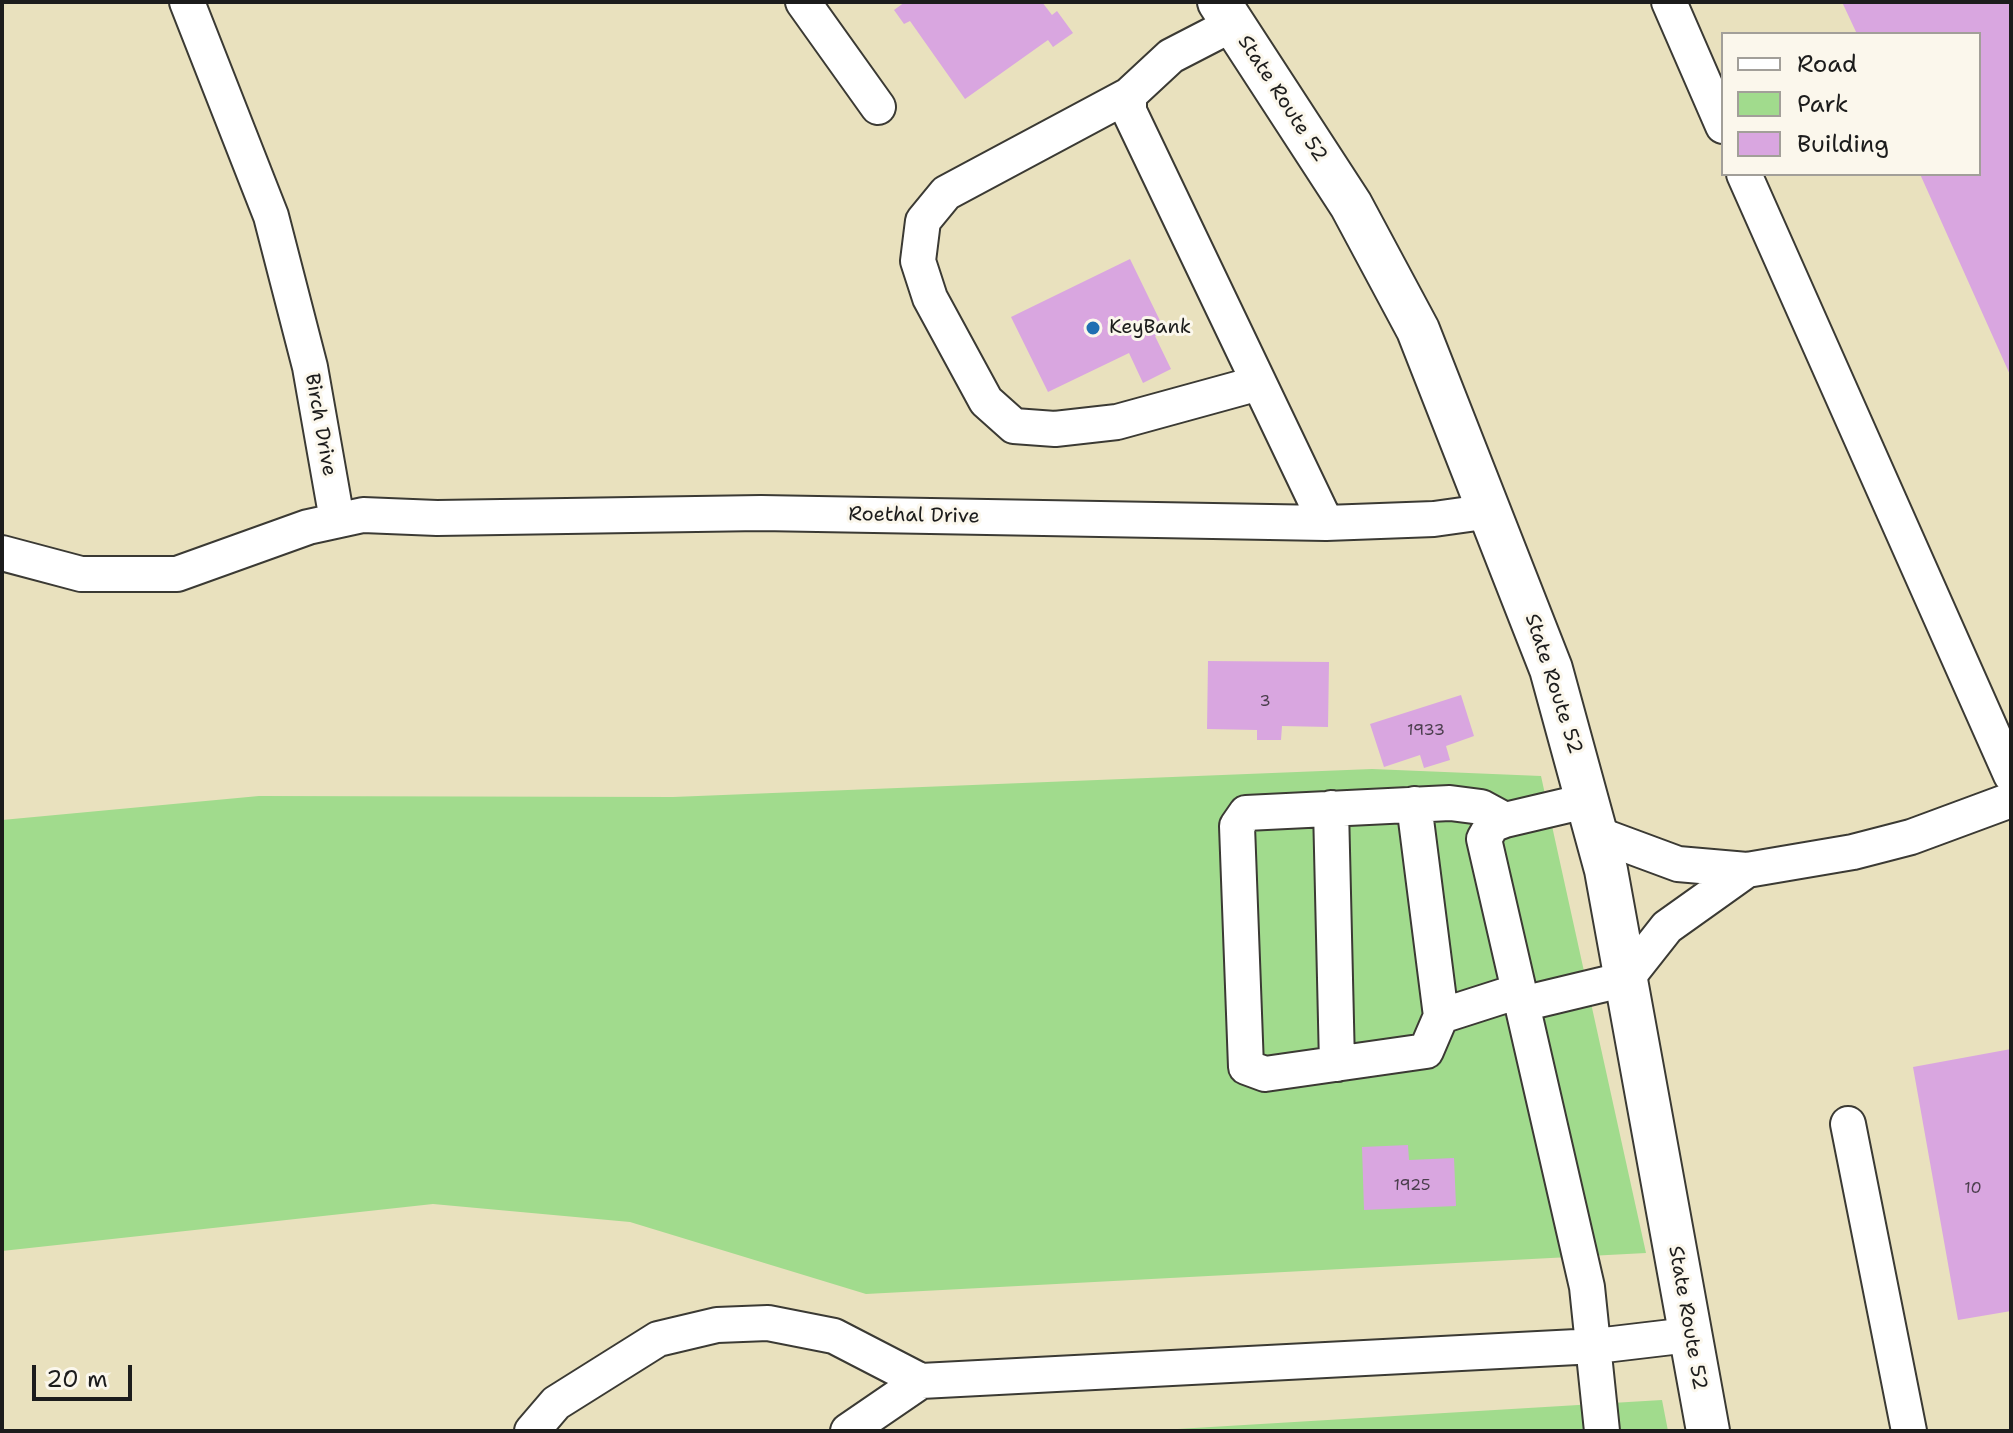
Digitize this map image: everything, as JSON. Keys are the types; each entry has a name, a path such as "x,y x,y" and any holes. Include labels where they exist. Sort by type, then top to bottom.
{"main road":[{"name":"State Route 52","path":"1226,13 1351,205 1418,330 1551,669 1594,817 1708,1431"}],"street":[{"name":"Birch Drive","path":"187,2 271,216 310,367 337,520"},
{"path":"803,2 878,107"},
{"path":"1669,2 1721,121"},
{"path":"1226,13 1171,56 1129,95 946,193 923,221 918,261 930,298 986,401 1014,426 1055,429 1117,422 1259,383"},
{"path":"1129,95 1129,111 1326,523"},
{"path":"1745,176 2011,775"},
{"name":"Roethal Drive","path":"337,520 363,515 437,518 761,513 1326,523 1434,519 1491,511"},
{"path":"2,553 81,574 177,574 308,527 337,520"},
{"path":"1602,1431 1596,1346 1587,1287 1485,853 1484,839 1492,825 1505,820 1594,817 1678,864 1747,870 1853,852 1911,837 2011,800"},
{"path":"1414,804 1441,1016 1426,1051 1265,1074 1246,1067 1237,826 1246,813 1331,808 1414,804 1450,803 1481,807 1505,820"},
{"path":"1331,808 1337,1064"},
{"path":"1441,1016 1520,997 1626,979 1667,927 1747,870"},
{"path":"1848,1124 1909,1431"},
{"path":"532,1431 556,1403 658,1339 717,1325 768,1323 834,1336 921,1381 1596,1346 1689,1335"},
{"path":"848,1431 921,1381"}],"green space":[{"path":"1372,769 1541,776 1646,1253 866,1294 630,1222 433,1204 2,1251 2,820 259,796 673,797"},
{"path":"1662,1400 1668,1431 1144,1431"}],"building":[{"path":"905,2 1042,2 1052,15 1057,11 1073,33 1053,47 1048,40 965,99 910,21 904,24 894,10"},
{"path":"1842,2 2011,2 2011,377 1921,176 1981,176 1981,32 1856,32"},
{"path":"1130,259 1165,331 1155,336 1171,369 1143,383 1129,353 1048,392 1011,317"},
{"path":"1208,661 1329,662 1328,727 1282,726 1281,740 1257,740 1257,730 1207,729"},
{"path":"1461,695 1474,736 1446,746 1450,760 1424,768 1420,755 1384,767 1370,724"},
{"path":"2011,1049 2011,1311 1958,1320 1913,1067"},
{"path":"1408,1145 1409,1160 1454,1158 1456,1206 1364,1210 1362,1147"}],"place":[{"name":"KeyBank","path":"1093,328"}]}
